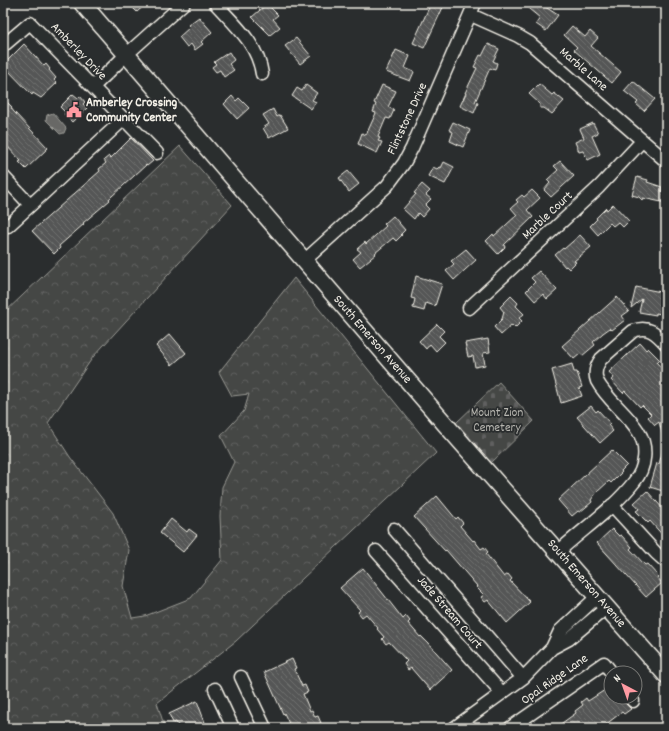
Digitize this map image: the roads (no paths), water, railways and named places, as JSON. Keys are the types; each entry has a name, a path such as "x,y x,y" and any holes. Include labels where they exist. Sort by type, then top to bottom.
{"main road":[{"name":"South Emerson Avenue","path":"82,3 304,261 666,675"}],"street":[{"path":"93,87 184,3"},
{"path":"215,3 251,43 261,66 262,74"},
{"name":"Flintstone Drive","path":"304,261 381,191 398,173 412,148 476,3"},
{"name":"Marble Lane","path":"471,15 530,43 666,162"},
{"name":"Amberley Drive","path":"3,46 30,23 157,153"},
{"path":"8,226 124,119"},
{"name":"Marble Court","path":"469,308 599,187 642,141"},
{"path":"3,176 30,205"},
{"path":"558,552 612,505 635,481 641,469 644,452 643,441 638,431 598,384 596,378 596,369 598,364 601,359 637,329 645,328 653,331 666,344"},
{"path":"612,505 666,562"},
{"path":"394,529 523,678"},
{"name":"Jade Stream Court","path":"376,551 502,693"},
{"path":"454,728 523,678 552,648 560,631 602,602"},
{"name":"Opal Ridge Lane","path":"510,728 604,663 606,665"},
{"path":"241,677 265,728"},
{"path":"215,689 233,728"}],"water":[{"path":"53,113 66,128 64,133 60,134 46,120 47,115"}],"place":[{"name":"Amberley Crossing Community Center","path":"74,110"}],"park label":[{"name":"Mount Zion Cemetery","path":"497,420"}]}
